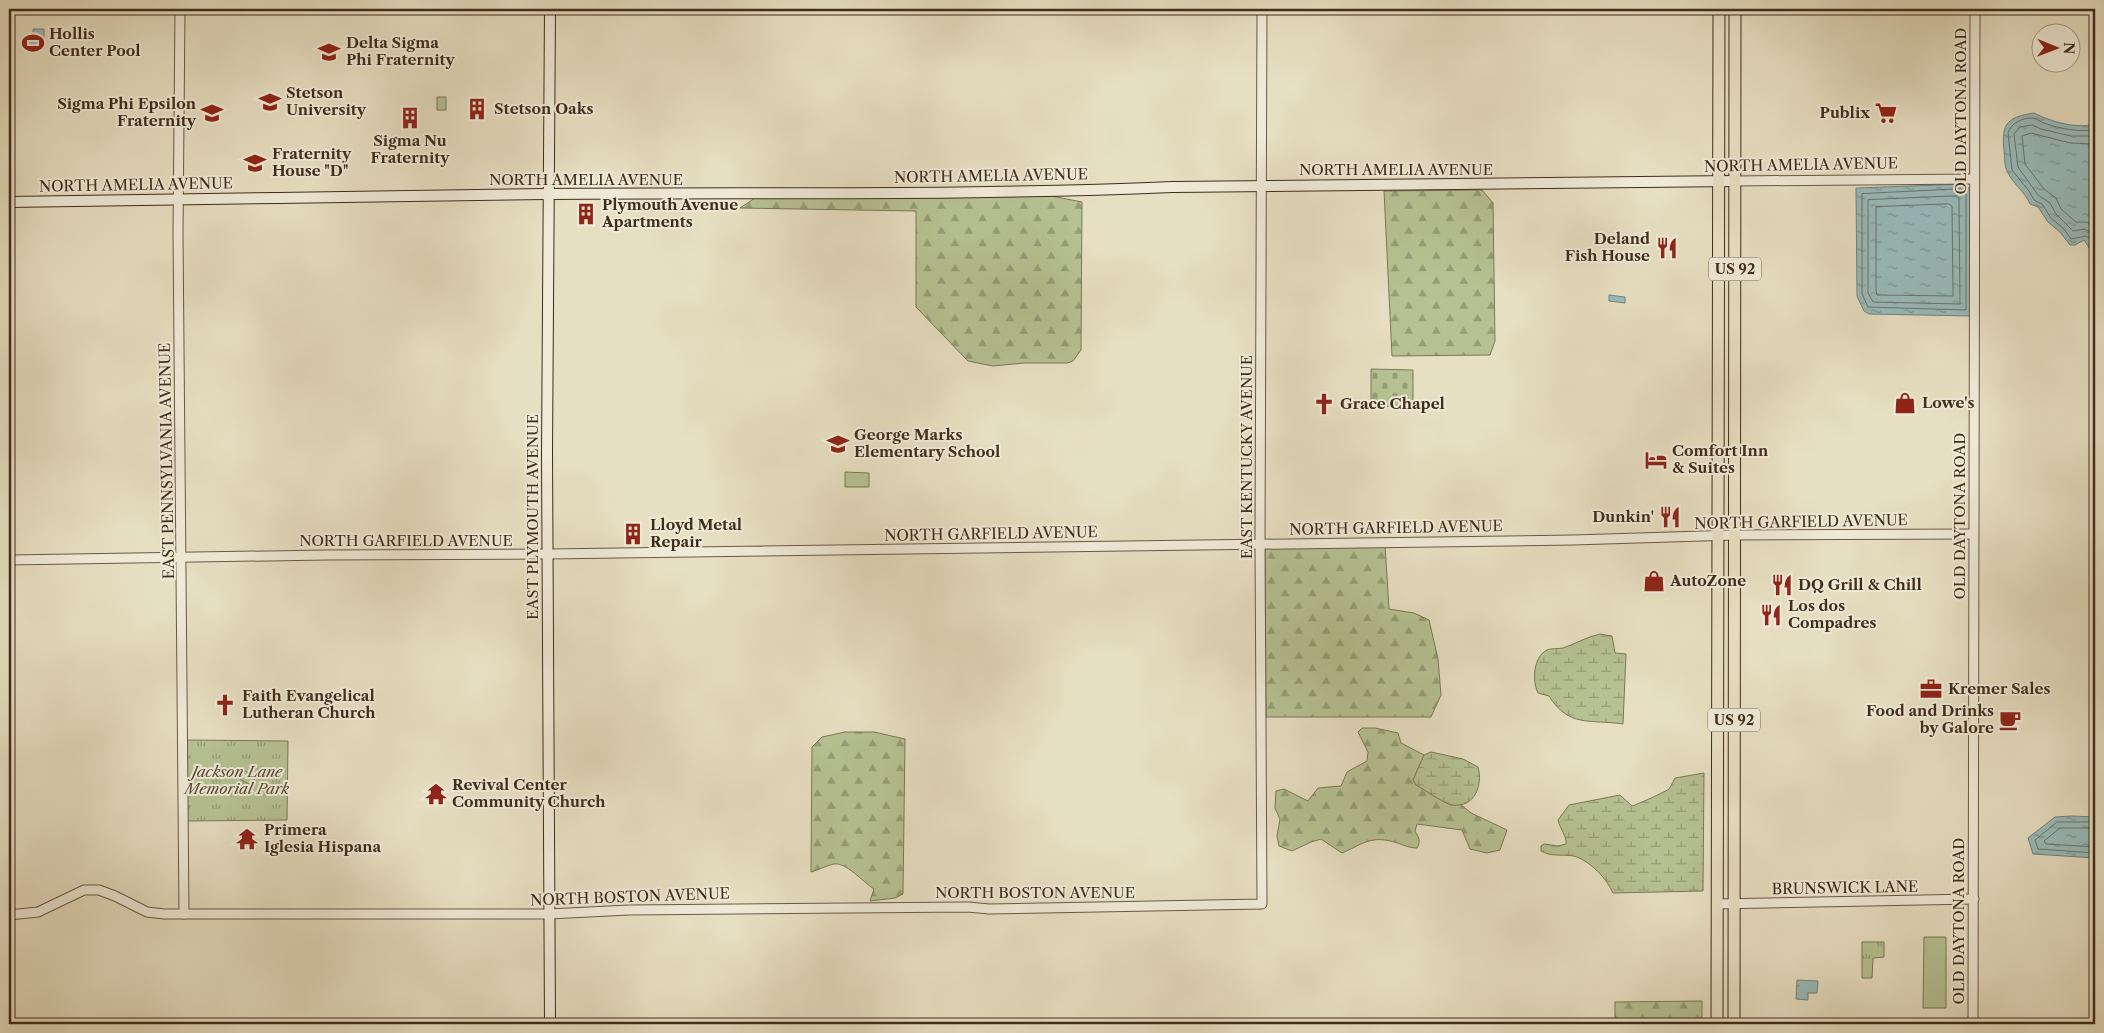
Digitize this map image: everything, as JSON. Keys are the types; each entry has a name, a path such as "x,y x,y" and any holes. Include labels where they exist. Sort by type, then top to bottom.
{"main road":[{"name":"EAST PLYMOUTH AVENUE","path":"550,9 548,554 550,1024"},
{"name":"US 92","path":"1717,1024 1719,9"},
{"path":"1723,9 1730,17 1736,32"},
{"name":"US 92","path":"1734,1024 1734,181 1736,9"},
{"name":"NORTH AMELIA AVENUE","path":"9,202 549,194 682,195 1086,191 1172,187 1734,181"},
{"path":"1718,334 1724,347 1735,358"},
{"path":"1718,363 1728,366 1735,381"}],"street":[{"name":"EAST PENNSYLVANIA AVENUE","path":"180,9 178,199 184,914"},
{"name":"EAST KENTUCKY AVENUE","path":"1262,9 1260,543 1262,904"},
{"name":"OLD DAYTONA ROAD","path":"1973,1024 1973,534 1976,294 1974,178 1976,9"},
{"name":"NORTH AMELIA AVENUE","path":"1734,181 1974,178"},
{"name":"NORTH GARFIELD AVENUE","path":"9,560 1573,540 1735,535 1973,534"},
{"name":"NORTH BOSTON AVENUE","path":"9,915 38,912 84,890 99,890 147,912 164,914 549,914 630,910 754,908 968,907 989,909 1262,904"},
{"name":"BRUNSWICK LANE","path":"1717,904 1974,899"}],"green space":[{"path":"66,9 164,9 164,12 66,11"},
{"path":"437,97 446,97 446,110 437,110"},
{"path":"1482,190 1493,203 1495,341 1490,355 1392,356 1384,191"},
{"path":"1041,194 1082,202 1081,350 1073,361 1067,363 1024,363 993,366 968,361 916,307 916,211 740,208 755,198"},
{"path":"1371,369 1413,370 1413,407 1371,406"},
{"path":"845,472 869,473 869,487 845,487"},
{"path":"1385,545 1389,609 1414,613 1429,620 1438,659 1441,695 1431,717 1266,717 1265,546"},
{"path":"1600,634 1612,636 1615,653 1626,654 1623,724 1573,718 1564,713 1549,696 1538,693 1536,688 1536,664 1542,653 1549,649 1563,648"},
{"path":"1362,728 1375,728 1398,733 1401,743 1424,755 1413,780 1451,805 1460,804 1471,813 1507,830 1500,850 1487,853 1470,849 1462,830 1417,824 1415,831 1419,841 1417,848 1386,840 1372,840 1342,853 1321,839 1292,851 1279,846 1277,836 1280,819 1275,808 1276,791 1284,789 1308,801 1318,788 1341,786 1347,772 1367,761 1368,752 1358,732"},
{"path":"845,732 874,732 905,739 903,894 895,898 870,901 874,889 849,869 839,864 811,872 812,747 822,737"},
{"name":"Jackson Lane Memorial Park","path":"187,740 288,741 287,820 189,821 186,818"},
{"path":"1431,752 1463,759 1478,767 1478,788 1472,799 1460,805 1448,804 1416,785 1413,780 1424,755"},
{"path":"245,771 256,777 251,785 240,779"},
{"path":"1704,773 1703,891 1613,893 1607,882 1598,872 1583,860 1573,856 1550,854 1541,851 1541,846 1544,844 1558,846 1566,844 1558,820 1569,805 1620,795 1632,806 1669,789 1675,778"},
{"path":"1924,937 1946,937 1946,1008 1923,1008"},
{"path":"1862,942 1884,942 1884,957 1873,958 1872,978 1862,978"},
{"path":"1702,1001 1702,1024 1615,1024 1615,1002"}],"water":[{"name":"Hollis Center Pool","path":"33,29 44,29 44,49 23,48 23,37 33,37"},
{"path":"2034,113 2064,124 2080,126 2095,124 2095,257 2084,240 2075,245 2070,245 2060,232 2048,222 2038,207 2030,204 2007,171 2003,141 2005,127 2012,119"},
{"path":"1964,184 1971,190 1972,316 1869,314 1864,311 1857,296 1856,188"},
{"path":"1609,295 1625,297 1625,303 1609,301"},
{"path":"2055,817 2095,817 2095,858 2033,854 2028,838"},
{"path":"1797,980 1818,981 1817,993 1808,993 1808,1000 1796,999"}],"place":[{"name":"Hollis Center Pool","path":"33,43"},
{"name":"Delta Sigma Phi Fraternity","path":"329,52"},
{"name":"Stetson University","path":"270,102"},
{"name":"Stetson Oaks","path":"477,109"},
{"name":"Sigma Phi Epsilon Fraternity","path":"212,113"},
{"name":"Publix","path":"1886,113"},
{"name":"Sigma Nu Fraternity","path":"410,118"},
{"name":"Fraternity House \"D\"","path":"255,163"},
{"name":"Plymouth Avenue Apartments","path":"586,214"},
{"name":"Deland Fish House","path":"1667,248"},
{"name":"Lowe's","path":"1905,403"},
{"name":"Grace Chapel","path":"1324,404"},
{"name":"George Marks Elementary School","path":"838,444"},
{"name":"Comfort Inn & Suites","path":"1656,460"},
{"name":"Dunkin'","path":"1670,517"},
{"name":"Lloyd Metal Repair","path":"633,534"},
{"name":"AutoZone","path":"1654,581"},
{"name":"DQ Grill & Chill","path":"1782,585"},
{"name":"Los dos Compadres","path":"1771,615"},
{"name":"Kremer Sales","path":"1931,689"},
{"name":"Faith Evangelical Lutheran Church","path":"225,705"},
{"name":"Food and Drinks by Galore","path":"2010,720"},
{"name":"Revival Center Community Church","path":"436,794"},
{"name":"Primera Iglesia Hispana","path":"247,839"}]}
